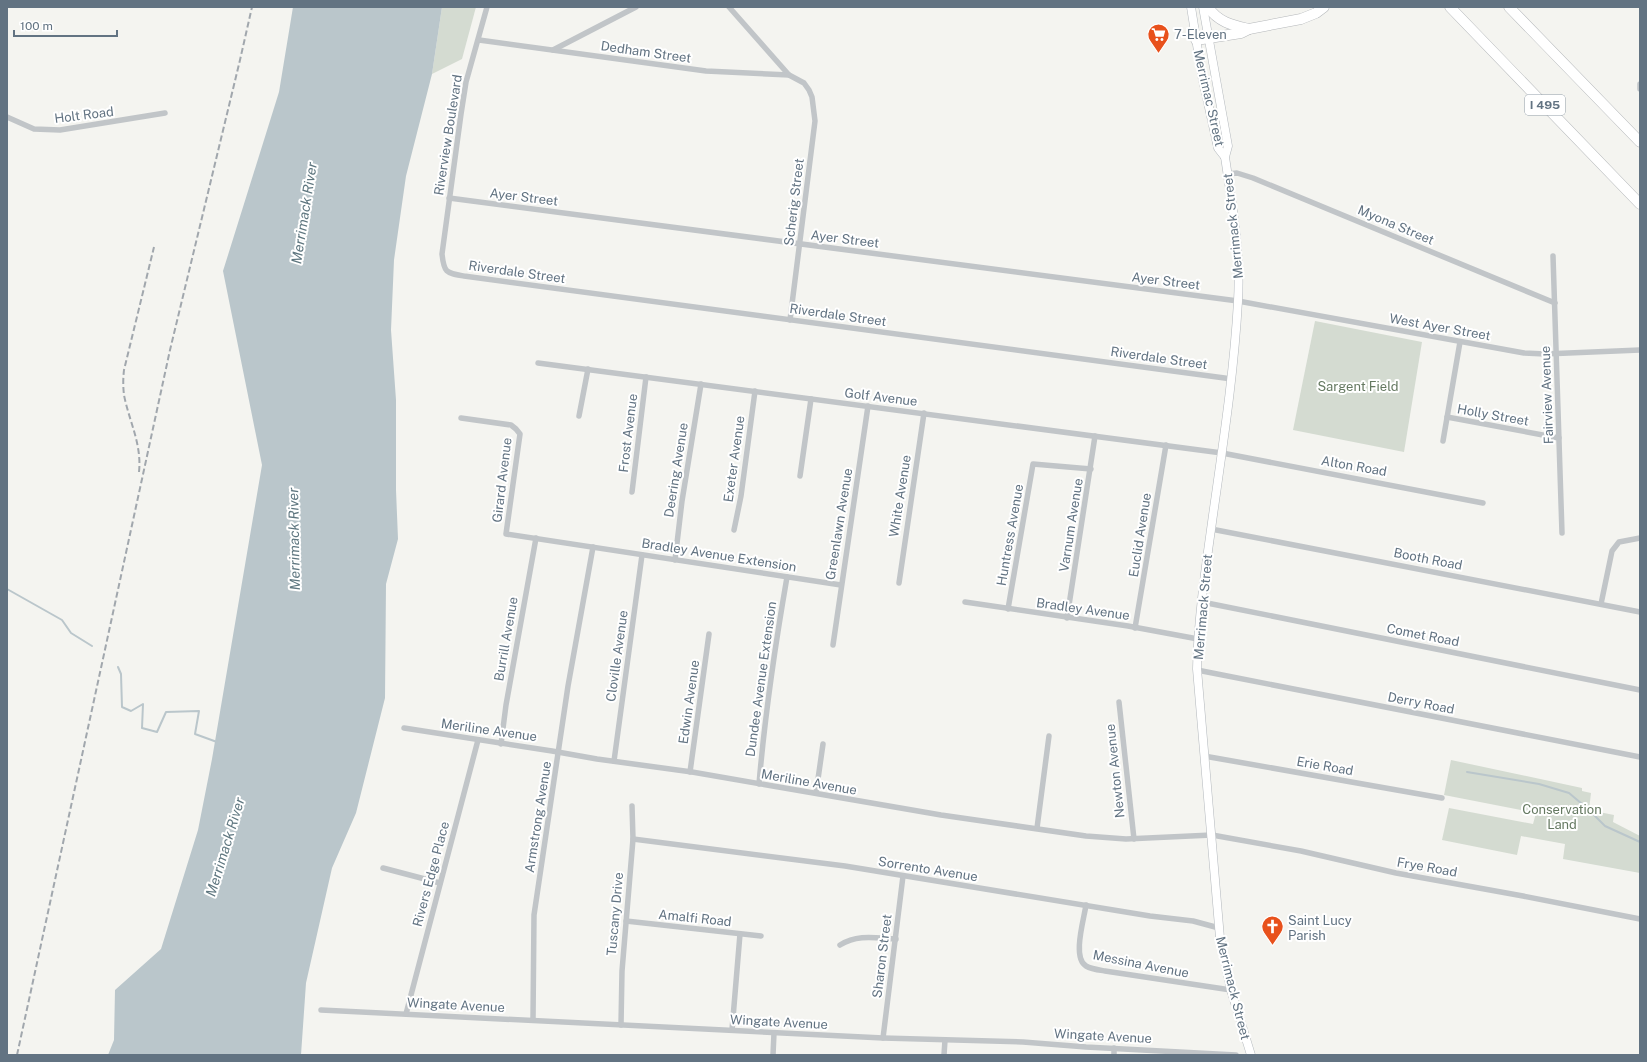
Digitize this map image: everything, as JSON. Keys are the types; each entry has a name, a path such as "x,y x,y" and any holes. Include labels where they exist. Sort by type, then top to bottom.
{"highway":[{"path":"1208,7 1218,19 1249,29"},
{"path":"1196,40 1241,33 1249,29 1301,19 1316,13 1324,7"},
{"name":"I 495","path":"1450,7 1640,204"},
{"path":"1509,7 1640,142"}],"main road":[{"name":"Merrimac Street","path":"1191,7 1196,40 1218,148 1225,157"},
{"name":"Merrimac Street","path":"1204,7 1228,146 1225,157"},
{"name":"Merrimack Street","path":"1225,157 1238,254 1238,301 1232,379 1202,602 1198,639 1197,670 1219,928 1231,990 1250,1055"}],"street":[{"name":"Riverview Boulevard","path":"444,269 442,254 466,82 487,7"},
{"path":"553,50 636,7"},
{"path":"729,7 789,75"},
{"name":"Dedham Street","path":"479,40 706,71 789,75 804,83 808,88"},
{"path":"1640,84 1640,89"},
{"name":"Scherig Street","path":"790,320 815,121 812,97 808,88"},
{"name":"Holt Road","path":"7,117 34,129 60,130 165,113"},
{"name":"Myona Street","path":"1228,174 1242,174 1253,178 1555,303"},
{"name":"Ayer Street","path":"449,198 1238,301"},
{"name":"Fairview Avenue","path":"1553,256 1562,533"},
{"name":"Riverdale Street","path":"444,269 446,272 464,276 1232,379"},
{"name":"West Ayer Street","path":"1238,301 1524,353 1640,350"},
{"path":"1443,441 1460,342"},
{"name":"Golf Avenue","path":"538,363 1222,453"},
{"path":"579,416 588,369"},
{"name":"Frost Avenue","path":"632,492 646,377"},
{"name":"Deering Avenue","path":"675,560 682,501 701,384"},
{"name":"Exeter Avenue","path":"734,530 741,496 755,391"},
{"path":"800,476 812,399"},
{"name":"Greenlawn Avenue","path":"833,645 868,406"},
{"name":"White Avenue","path":"899,583 924,414"},
{"name":"Holly Street","path":"1447,417 1559,438"},
{"name":"Girard Avenue","path":"461,418 511,425 517,430 520,440 506,534 536,538"},
{"name":"Varnum Avenue","path":"1067,618 1095,436"},
{"name":"Euclid Avenue","path":"1135,628 1166,445"},
{"name":"Alton Road","path":"1222,453 1483,502"},
{"name":"Huntress Avenue","path":"1008,609 1034,464 1090,469"},
{"name":"Booth Road","path":"1211,528 1640,612"},
{"path":"536,538 593,547"},
{"name":"Burrill Avenue","path":"502,744 506,705 536,538"},
{"path":"1601,604 1612,551 1619,542 1640,538"},
{"name":"Bradley Avenue Extension","path":"593,547 841,585"},
{"name":"Armstrong Avenue","path":"532,1020 534,915 570,671 593,547"},
{"name":"Cloville Avenue","path":"614,761 642,555"},
{"name":"Dundee Avenue Extension","path":"759,784 763,728 787,576"},
{"name":"Bradley Avenue","path":"965,602 1198,639"},
{"name":"Comet Road","path":"1202,602 1640,690"},
{"name":"Edwin Avenue","path":"690,772 709,634"},
{"name":"Derry Road","path":"1197,670 1640,757"},
{"name":"Newton Avenue","path":"1119,702 1134,839"},
{"name":"Meriline Avenue","path":"404,728 690,772 816,793 856,802 1086,836 1134,839 1212,835"},
{"path":"1037,828 1049,736"},
{"name":"Rivers Edge Place","path":"406,1014 478,740"},
{"path":"816,793 823,744"},
{"name":"Erie Road","path":"1204,756 1442,798"},
{"name":"Tuscany Drive","path":"621,1025 622,971 633,839 632,806"},
{"name":"Frye Road","path":"1212,835 1302,851 1396,873 1640,919"},
{"name":"Sorrento Avenue","path":"633,839 817,862 1086,906 1193,921 1219,928"},
{"path":"383,868 440,882"},
{"name":"Sharon Street","path":"883,1038 904,876"},
{"name":"Messina Avenue","path":"1086,906 1079,950 1082,962 1086,966 1111,972 1231,990"},
{"name":"Amalfi Road","path":"626,921 761,936"},
{"path":"732,1030 740,934"},
{"path":"840,945 848,940 859,937 896,939"},
{"name":"Wingate Avenue","path":"321,1010 883,1038 1023,1042 1236,1055"},
{"path":"773,1055 774,1032"},
{"path":"944,1055 945,1040"},
{"path":"1114,1048 1114,1055"}],"green space":[{"path":"442,7 476,7 462,59 432,74"},
{"name":"Sargent Field","path":"1315,321 1422,342 1404,452 1293,430"},
{"name":"Conservation Land","path":"1451,760 1582,788 1582,791 1591,793 1589,810 1614,815 1613,822 1640,836 1640,873 1563,859 1565,844 1521,836 1517,855 1442,840 1449,808 1533,824 1536,813 1444,795"}],"water":[{"name":"Merrimack River","path":"293,7 442,7 432,74 406,176 394,260 391,330 396,400 396,490 398,539 386,584 385,698 356,813 332,868 306,983 301,1055 108,1055 114,1040 115,990 161,949 198,830 212,759 262,465 223,271 279,92"}],"waterway":[{"path":"7,589 62,620 71,633 92,646"},
{"path":"118,667 121,674 122,707 131,711 143,704 142,728 157,732 166,712 199,711 195,734 217,742"},
{"path":"1467,772 1539,784 1569,793 1605,826 1640,842"}],"railway":[{"path":"17,1055 170,350 252,7"},
{"path":"139,472 139,452 126,405 123,376 154,247"}],"place":[{"name":"7-Eleven","path":"1159,54"},
{"name":"Saint Lucy Parish","path":"1272,946"}]}
